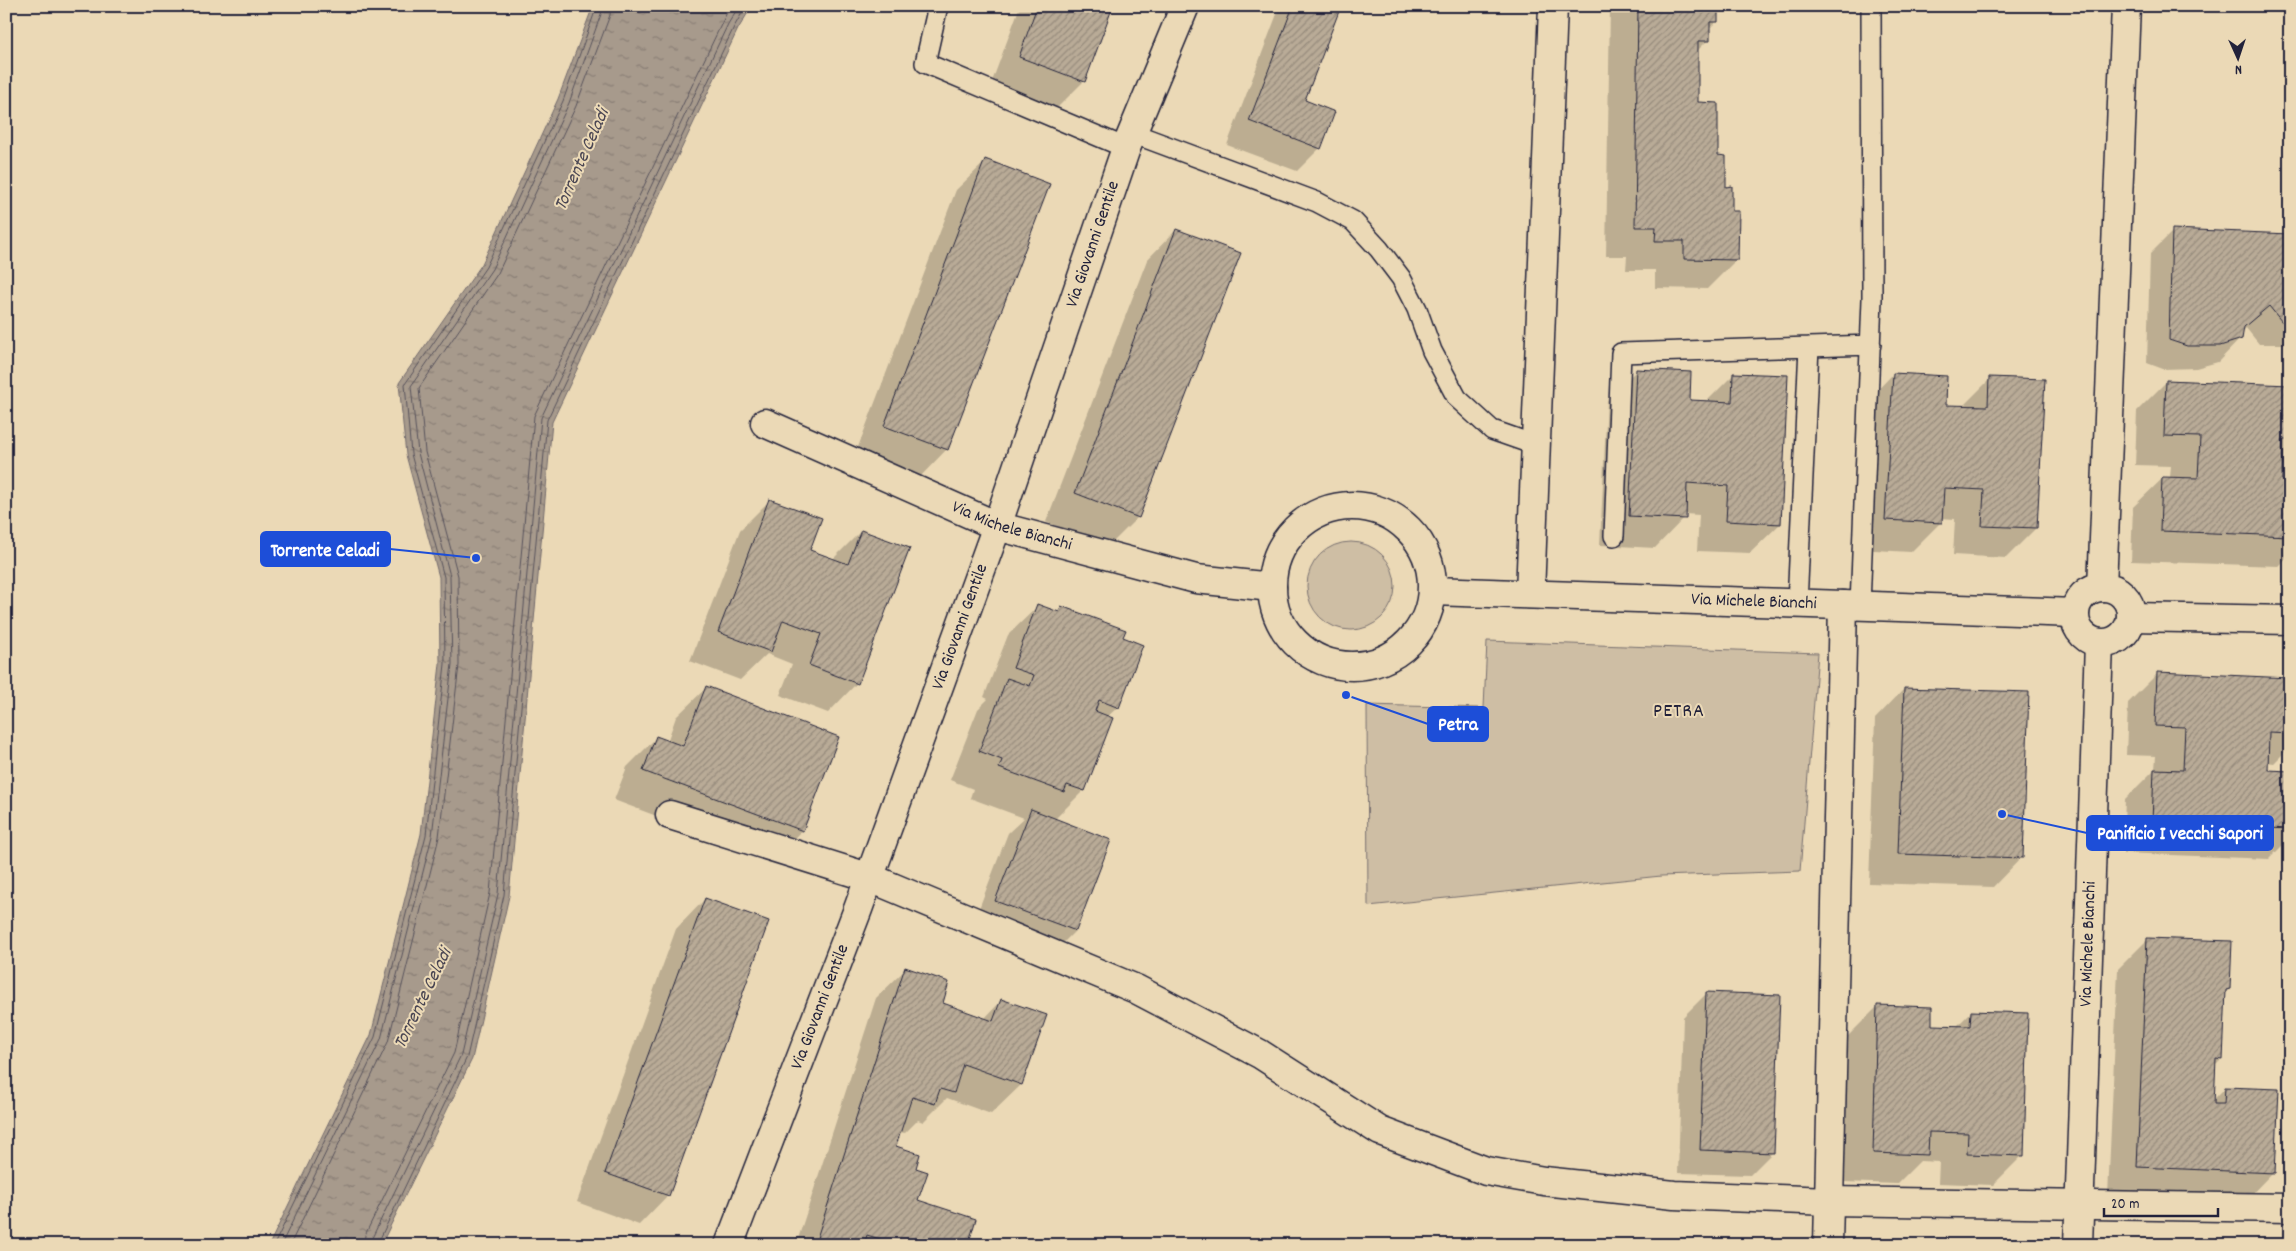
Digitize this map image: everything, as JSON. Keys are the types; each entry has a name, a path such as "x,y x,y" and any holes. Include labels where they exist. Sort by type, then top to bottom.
{"street":[{"name":"Via Giovanni Gentile","path":"729,1245 858,909 868,877 997,526 1129,140 1185,6"},
{"path":"1530,594 1553,6"},
{"path":"2102,587 2126,6"},
{"name":"Via Michele Bianchi","path":"765,423 997,526 1196,580 1272,587"},
{"path":"1355,506 1380,511 1402,523 1420,542 1430,565 1433,591 1427,618 1412,641 1390,658 1364,666 1337,665 1311,655 1290,638 1276,614 1272,587 1276,562 1280,554 1288,539 1306,521 1329,510 1355,506"},
{"path":"2102,587 2117,591 2128,602 2131,617 2126,632 2114,641 2099,643 2086,638 2078,627 2075,613 2079,601 2089,591 2102,587"},
{"name":"Via Michele Bianchi","path":"1433,591 2075,613"},
{"path":"1828,1245 1852,606"},
{"path":"2131,617 2290,620"},
{"name":"Via Michele Bianchi","path":"2078,1245 2099,643"},
{"path":"670,815 868,877 1136,989 1260,1054 1380,1131 1486,1171 1544,1181 1674,1195 1829,1201 2290,1208"}],"lane":[{"path":"938,6 925,63 1129,140 1317,202 1353,221 1379,249 1401,278 1417,309 1432,351 1457,398 1492,430 1535,445"},
{"path":"1852,606 1871,344 1871,6"},
{"path":"1614,536 1621,353 1871,344"},
{"path":"1797,604 1808,346"}],"shaded area":[{"path":"1351,542 1368,546 1382,555 1391,569 1395,586 1391,603 1382,617 1368,626 1351,630 1334,626 1320,617 1311,603 1307,586 1311,569 1320,555 1334,546"},
{"path":"1487,641 1818,653 1800,871 1661,876 1368,906 1367,705 1484,708"}],"water":[{"path":"593,6 752,6 738,29 552,422 509,896 472,1059 381,1245 269,1245 371,1035 421,834 440,664 439,577 406,455 399,383 482,264 558,99"}],"building":[{"path":"1037,6 1113,6 1085,82 1019,57"},
{"path":"1293,6 1341,6 1305,100 1335,112 1321,149 1249,121"},
{"path":"1638,6 1718,6 1718,22 1710,22 1710,41 1698,41 1698,102 1718,103 1718,155 1726,156 1726,187 1732,186 1732,211 1739,211 1738,260 1684,259 1684,241 1655,241 1656,227 1635,227"},
{"path":"985,159 1050,184 948,450 884,426"},
{"path":"1176,229 1241,253 1139,518 1075,493"},
{"path":"2172,229 2290,234 2290,322 2282,322 2269,306 2244,327 2242,339 2220,346 2187,346 2169,340"},
{"path":"1636,369 1691,372 1690,400 1732,402 1733,373 1788,375 1781,524 1726,521 1728,486 1687,483 1686,519 1629,516"},
{"path":"1893,373 1947,376 1946,405 1988,406 1989,377 2045,379 2037,528 1982,526 1984,490 1944,488 1942,523 1885,520"},
{"path":"2166,380 2290,385 2290,439 2283,439 2282,480 2290,481 2290,536 2160,531 2162,477 2198,478 2200,437 2164,436"},
{"path":"769,499 822,518 810,550 848,564 861,530 910,548 858,684 809,665 821,634 783,620 771,652 718,632"},
{"path":"1037,604 1059,612 1061,606 1126,630 1123,637 1143,645 1119,708 1099,700 1095,711 1113,718 1085,791 1067,785 1064,792 999,768 1002,760 979,751 1007,678 1030,686 1034,675 1013,668"},
{"path":"2157,672 2290,678 2290,733 2269,732 2268,770 2290,771 2290,829 2152,823 2154,769 2183,770 2185,727 2155,726"},
{"path":"706,686 839,737 803,831 643,771 656,736 683,746"},
{"path":"1904,688 2029,692 2023,858 1898,854"},
{"path":"1031,809 1111,840 1076,931 995,901"},
{"path":"705,898 769,921 669,1196 605,1173"},
{"path":"2147,938 2232,941 2230,989 2226,990 2223,1060 2216,1059 2214,1104 2224,1104 2225,1087 2279,1089 2275,1173 2137,1167"},
{"path":"905,967 949,982 943,1003 993,1021 1001,999 1047,1015 1022,1085 963,1064 954,1093 940,1089 935,1104 912,1097 896,1146 920,1154 916,1168 928,1172 918,1200 976,1219 968,1245 899,1245 867,1235 864,1245 828,1245 816,1241"},
{"path":"1706,992 1780,995 1774,1153 1700,1150"},
{"path":"1877,1005 1932,1007 1932,1025 1970,1026 1971,1011 2028,1013 2024,1156 1967,1154 1968,1133 1929,1132 1928,1155 1873,1153"}],"place":[{"name":"Torrente Celadi","path":"476,558"},
{"name":"Petra","path":"1346,695"},
{"name":"Panificio I vecchi Sapori","path":"2002,814"}],"district":[{"name":"PETRA","path":"1679,712"}]}
